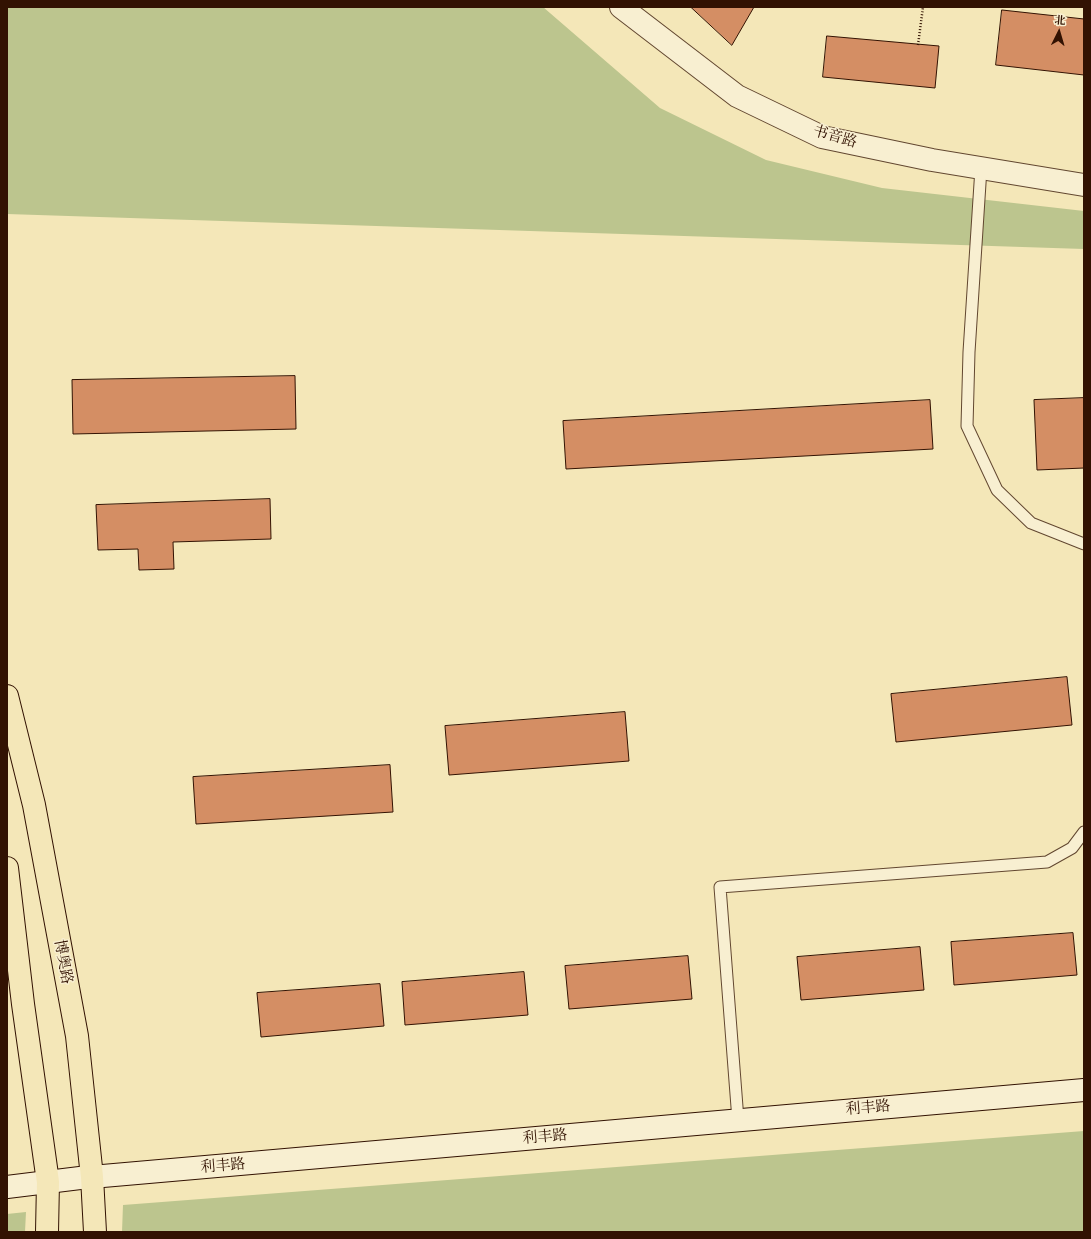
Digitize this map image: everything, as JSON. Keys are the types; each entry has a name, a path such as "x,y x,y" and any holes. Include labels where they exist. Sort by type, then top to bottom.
{"main road":[{"name":"博奥路","path":"7,696 34,805 77,1036 92,1177 95,1232"},
{"path":"7,868 23,1004 48,1182 46,1232"}],"street":[{"name":"书音路","path":"621,7 737,96 822,137 932,160 1084,185"},
{"name":"利丰路","path":"7,1186 92,1177 1084,1090"}],"lane":[{"path":"982,168 969,352 967,426 997,490 1030,523 1084,544"},
{"path":"738,1120 720,887 1047,862 1072,848 1084,832"}],"path":[{"path":"918,45 923,7"}],"green space":[{"path":"7,7 543,7 660,108 766,160 882,188 1084,211 1084,249 7,214"},
{"path":"1084,1131 1084,1232 122,1232 123,1205"},
{"path":"26,1212 25,1232 7,1232 7,1214"}],"building":[{"path":"691,7 754,7 732,45"},
{"path":"1002,10 1084,19 1084,75 996,65"},
{"path":"827,36 939,46 935,88 823,77"},
{"path":"295,376 296,429 73,434 72,380"},
{"path":"1084,398 1084,468 1037,470 1034,400"},
{"path":"930,400 933,449 566,469 563,421"},
{"path":"270,499 271,539 173,542 174,569 139,570 138,549 98,550 96,505"},
{"path":"1067,677 1072,725 896,742 891,694"},
{"path":"625,712 629,761 449,775 445,726"},
{"path":"390,765 393,812 196,824 193,777"},
{"path":"1073,933 1077,975 954,985 951,942"},
{"path":"920,947 924,990 801,1000 797,957"},
{"path":"688,956 692,999 569,1009 565,966"},
{"path":"524,972 528,1015 405,1025 402,982"},
{"path":"380,984 384,1026 261,1037 257,993"}]}
